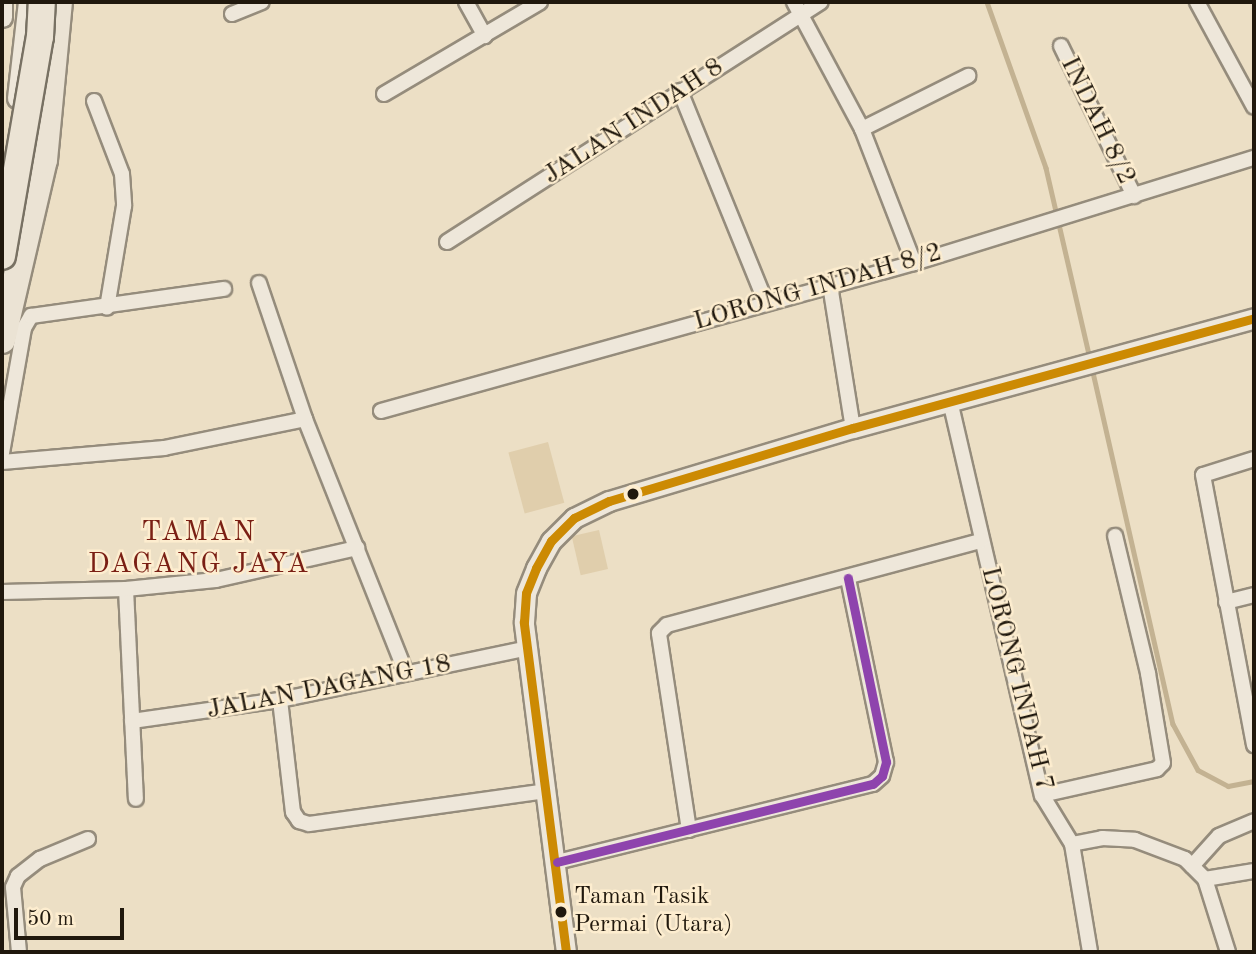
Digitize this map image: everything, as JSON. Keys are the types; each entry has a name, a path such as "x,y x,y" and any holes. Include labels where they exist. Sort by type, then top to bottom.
{"highway":[{"path":"2,256 40,37 42,2"},
{"path":"2,340 44,160 59,2"},
{"path":"26,32 35,123 27,231"}],"street":[{"path":"2,2 2,17"},
{"path":"2,210 28,2"},
{"path":"232,14 262,2"},
{"path":"466,2 485,36"},
{"path":"384,94 540,2"},
{"name":"JALAN INDAH 8","path":"447,242 680,91 798,8 821,2"},
{"path":"1197,2 1254,107"},
{"path":"798,8 862,129 914,263"},
{"name":"INDAH 8/2","path":"1061,46 1134,196"},
{"path":"862,129 968,76"},
{"path":"680,91 766,303"},
{"path":"94,101 122,174 124,206 107,308"},
{"name":"LORONG INDAH 8/2","path":"381,411 914,263 1254,158"},
{"path":"259,283 305,419 407,673"},
{"path":"830,285 853,428"},
{"path":"2,453 24,328 31,316 107,308 224,289"},
{"path":"566,952 548,791 525,649 524,622 531,580 551,541 574,518 609,501 853,428 1059,369 1254,318"},
{"name":"LORONG INDAH 7","path":"950,401 1042,795 1072,844 1090,952"},
{"path":"2,462 164,448 305,419"},
{"path":"1254,458 1203,475 1254,745"},
{"path":"1042,795 1157,769 1163,763 1148,673 1115,536"},
{"path":"689,830 659,633 667,625 981,541"},
{"path":"2,592 126,589 216,580 357,548"},
{"path":"557,862 873,784 882,776 886,762 848,578"},
{"path":"126,589 136,799"},
{"path":"1226,602 1254,595"},
{"name":"JALAN DAGANG 18","path":"132,721 280,700 525,649"},
{"path":"280,700 293,811 299,821 309,824 548,791"},
{"path":"1192,866 1219,836 1254,821"},
{"path":"1072,844 1102,838 1135,840 1169,851 1192,866 1205,879 1228,952"},
{"path":"19,952 13,887 18,876 40,859 88,839"},
{"path":"1205,879 1254,871"}],"shaded area":[{"path":"548,442 564,503 525,513 508,453"},
{"path":"599,530 608,569 581,575 572,536"}],"waterway":[{"path":"987,2 1046,168 1090,359"},
{"path":"1092,368 1173,724 1198,770 1228,786 1254,781"}],"transit line":[{"path":"566,952 524,622 526,593 536,568 551,541 574,518 609,501 853,428 1254,318"},
{"path":"557,862 873,784 882,776 886,762 848,578"}],"place":[{"name":"Taman Tasik Permai (Utara)","path":"561,912"}],"district":[{"name":"TAMAN DAGANG JAYA","path":"199,549"}]}
